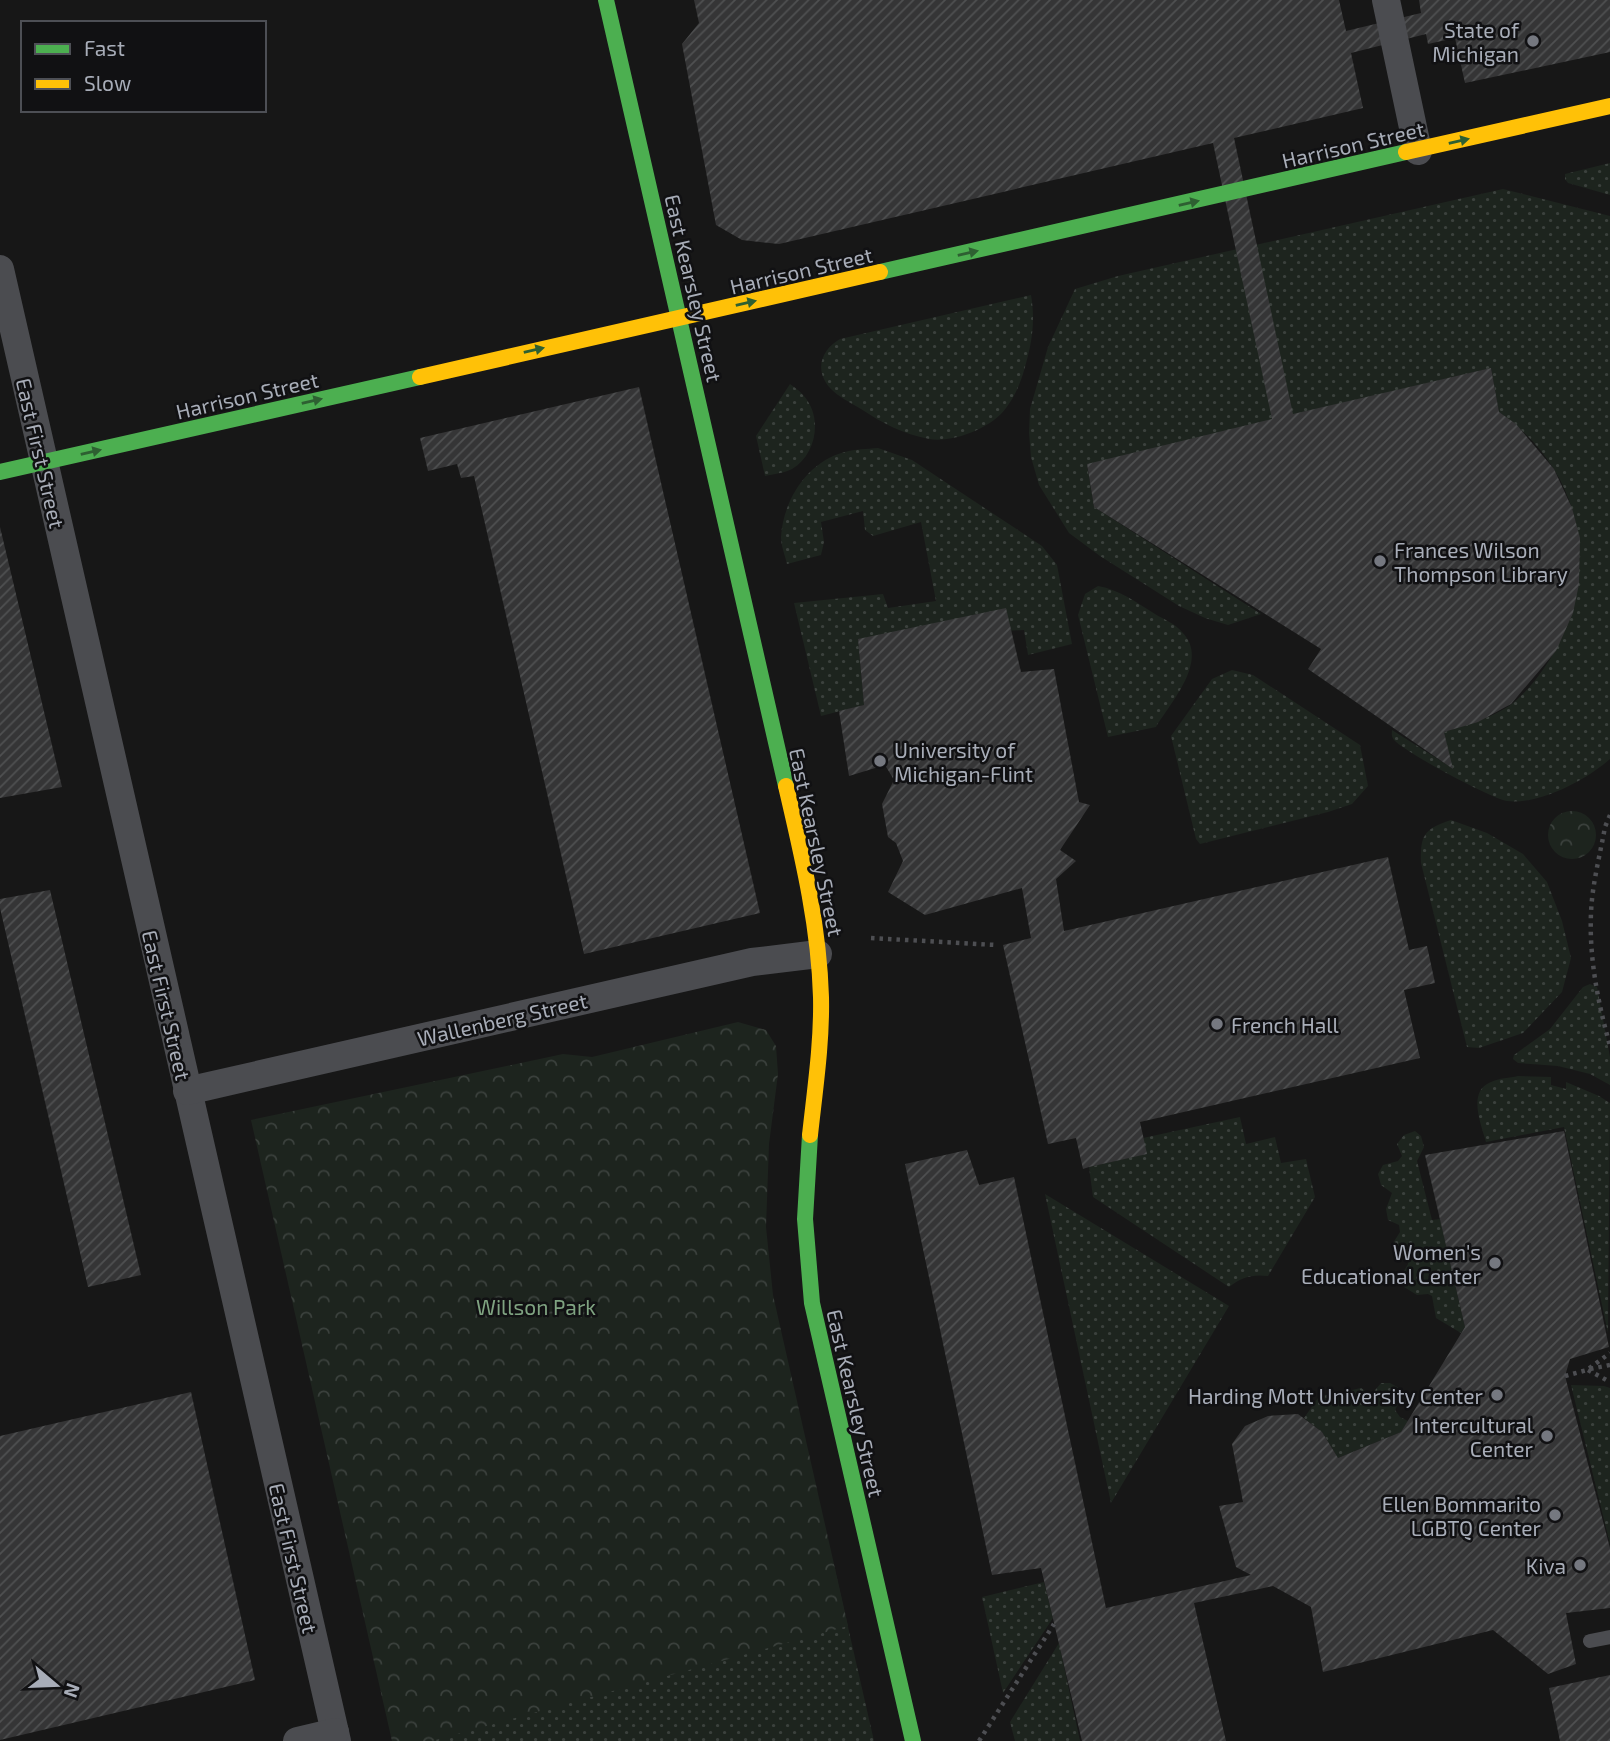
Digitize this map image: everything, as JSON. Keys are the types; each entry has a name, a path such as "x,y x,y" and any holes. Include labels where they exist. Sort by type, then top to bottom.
{"street":[{"name":"East Kearsley Street","path":"606,0 807,878 818,954 821,1001 805,1193 806,1247 812,1303 913,1741"},
{"path":"1386,0 1418,150"},
{"name":"Harrison Street","path":"0,472 1610,106"},
{"name":"East First Street","path":"0,269 336,1737"},
{"name":"Wallenberg Street","path":"187,1091 752,962 818,954"},
{"path":"297,1741 336,1737"}],"lane":[{"path":"1590,1642 1610,1637"}],"path":[{"path":"1610,815 1605,827 1591,912 1594,972 1600,1010 1610,1046"},
{"path":"870,938 996,945"},
{"path":"1587,1370 1610,1353"},
{"path":"1565,1376 1610,1365"},
{"path":"1587,1370 1610,1382"},
{"path":"979,1741 1054,1624"}],"green space":[{"path":"1610,163 1610,195 1568,183 1565,179 1565,174"},
{"path":"1503,189 1610,216 1610,759 1576,783 1548,795 1520,801 1507,801 1467,784 1414,755 1394,740 1392,735 1392,730 1452,768 1444,732 1494,715 1524,693 1557,648 1573,607 1579,575 1579,544 1574,514 1563,485 1547,458 1525,434 1499,412 1491,368 1087,465 1094,507 1261,614 1228,625 1179,606 1069,533 1039,485 1031,457 1029,433 1030,409 1048,347 1075,289 1118,276"},
{"path":"1031,295 1032,335 1018,387 1000,415 982,428 949,439 919,437 877,419 840,396 824,379 821,367 824,356 830,346 840,339"},
{"path":"790,384 803,395 813,413 815,424 812,445 792,469 765,476 756,436"},
{"path":"878,448 912,460 1042,546 1057,565 1072,644 1028,655 1024,630 858,639 864,705 821,716 794,603 883,594 888,608 936,601 921,522 873,536 865,530 863,511 821,522 824,542 821,555 787,564 781,540 783,523 792,496 800,484 809,473 832,457 853,450"},
{"path":"1098,586 1121,593 1173,624 1190,643 1192,655 1185,681 1156,727 1108,737 1078,615 1085,594"},
{"path":"1232,670 1253,675 1360,745 1368,786 1352,804 1200,844 1196,839 1171,736 1212,679"},
{"path":"1572,811 1589,818 1596,835 1589,852 1572,859 1555,852 1548,835 1555,818"},
{"path":"1451,820 1487,833 1523,854 1547,882 1562,921 1571,958 1562,992 1523,1033 1479,1048 1467,1047 1421,863 1421,846 1425,834"},
{"path":"1590,984 1597,987 1610,1057 1610,1085 1590,1074 1558,1066 1518,1063 1513,1059 1514,1055 1550,1029 1583,987"},
{"name":"Willson Park","path":"738,1022 766,1030 776,1046 778,1074 769,1144 766,1227 773,1295 848,1626 432,1741 392,1741 251,1120 563,1054 592,1057"},
{"path":"1518,1076 1551,1077 1551,1085 1566,1089 1566,1082 1610,1103 1608,1333 1564,1127 1486,1142 1479,1117 1479,1093 1491,1082"},
{"path":"1240,1117 1246,1144 1275,1137 1281,1163 1306,1159 1315,1197 1268,1276 1247,1277 1229,1287 1093,1197 1089,1167 1146,1154 1143,1138"},
{"path":"1415,1131 1421,1136 1424,1147 1417,1161 1432,1220 1440,1219 1465,1327 1461,1333 1436,1318 1432,1296 1417,1295 1404,1287 1401,1276 1408,1264 1407,1257 1396,1252 1393,1243 1400,1232 1399,1225 1388,1220 1386,1209 1392,1193 1381,1185 1378,1174 1383,1165 1398,1161 1402,1156 1397,1144 1404,1135"},
{"path":"1045,1194 1229,1306 1111,1503"},
{"path":"1381,1383 1390,1383 1399,1388 1402,1397 1395,1410 1400,1417 1408,1421 1401,1432 1338,1458 1322,1432 1304,1418 1318,1398 1335,1391 1342,1398 1348,1396 1352,1390 1361,1388 1371,1395"},
{"path":"1571,1385 1610,1388 1610,1544"},
{"path":"835,1570 874,1741 424,1741"},
{"path":"1044,1582 1053,1618 1003,1693 982,1597"},
{"path":"1059,1643 1080,1741 1015,1741 1010,1722"}],"building":[{"path":"694,0 1339,0 1346,31 1421,13 1419,0 1610,0 1610,52 1465,83 1455,38 1428,44 1426,34 1351,53 1363,108 1234,138 1293,414 1491,368 1499,412 1516,424 1554,469 1572,508 1580,538 1579,584 1573,613 1556,651 1511,704 1478,722 1444,732 1453,769 1308,669 1321,649 1094,507 1087,464 1272,419 1213,143 779,244 742,240 716,225 682,44 699,23"},
{"path":"639,387 760,913 584,954 474,476 461,478 457,464 428,471 420,438"},
{"path":"0,527 62,787 0,798"},
{"name":"French Hall","path":"1006,608 1021,672 1054,669 1079,802 1090,805 1060,850 1076,861 1056,879 1064,931 1388,857 1409,950 1427,946 1435,983 1404,990 1420,1058 1140,1122 1147,1154 1083,1169 1076,1138 1048,1144 1003,945 1031,938 1022,888 925,915 888,892 903,861 896,843 888,837 882,804 894,780 885,765 849,776 839,711 864,705 858,639"},
{"path":"50,890 141,1275 88,1287 0,908 0,899"},
{"name":"Harding Mott University Center","path":"1564,1131 1609,1347 1570,1359 1565,1376 1610,1548 1610,1608 1566,1613 1576,1664 1548,1674 1493,1630 1323,1672 1311,1607 1273,1586 1194,1603 1226,1741 1082,1741 1041,1568 992,1575 905,1164 967,1150 979,1185 1014,1177 1106,1608 1251,1575 1236,1567 1219,1506 1243,1502 1232,1444 1245,1426 1268,1416 1298,1414 1322,1432 1338,1458 1401,1432 1465,1327 1425,1155"},
{"path":"191,1392 255,1680 0,1740 0,1436"},
{"path":"1610,1675 1610,1741 1560,1741 1549,1688"}],"traffic: fast":[{"path":"606,0 786,786"},
{"path":"880,272 1406,152"},
{"path":"0,472 420,377"},
{"path":"810,1135 805,1219 812,1303 913,1741"}],"traffic: slow":[{"path":"1406,152 1610,106"},
{"path":"420,377 880,272"},
{"path":"786,786 809,890 820,970 818,1066 810,1135"}],"place":[{"name":"State of Michigan","path":"1533,41"},
{"name":"Frances Wilson Thompson Library","path":"1380,561"},
{"name":"University of Michigan-Flint","path":"880,761"},
{"name":"French Hall","path":"1217,1024"},
{"name":"Women's Educational Center","path":"1495,1263"},
{"name":"Harding Mott University Center","path":"1497,1395"},
{"name":"Intercultural Center","path":"1547,1436"},
{"name":"Ellen Bommarito LGBTQ Center","path":"1555,1515"},
{"name":"Kiva","path":"1580,1565"}]}
